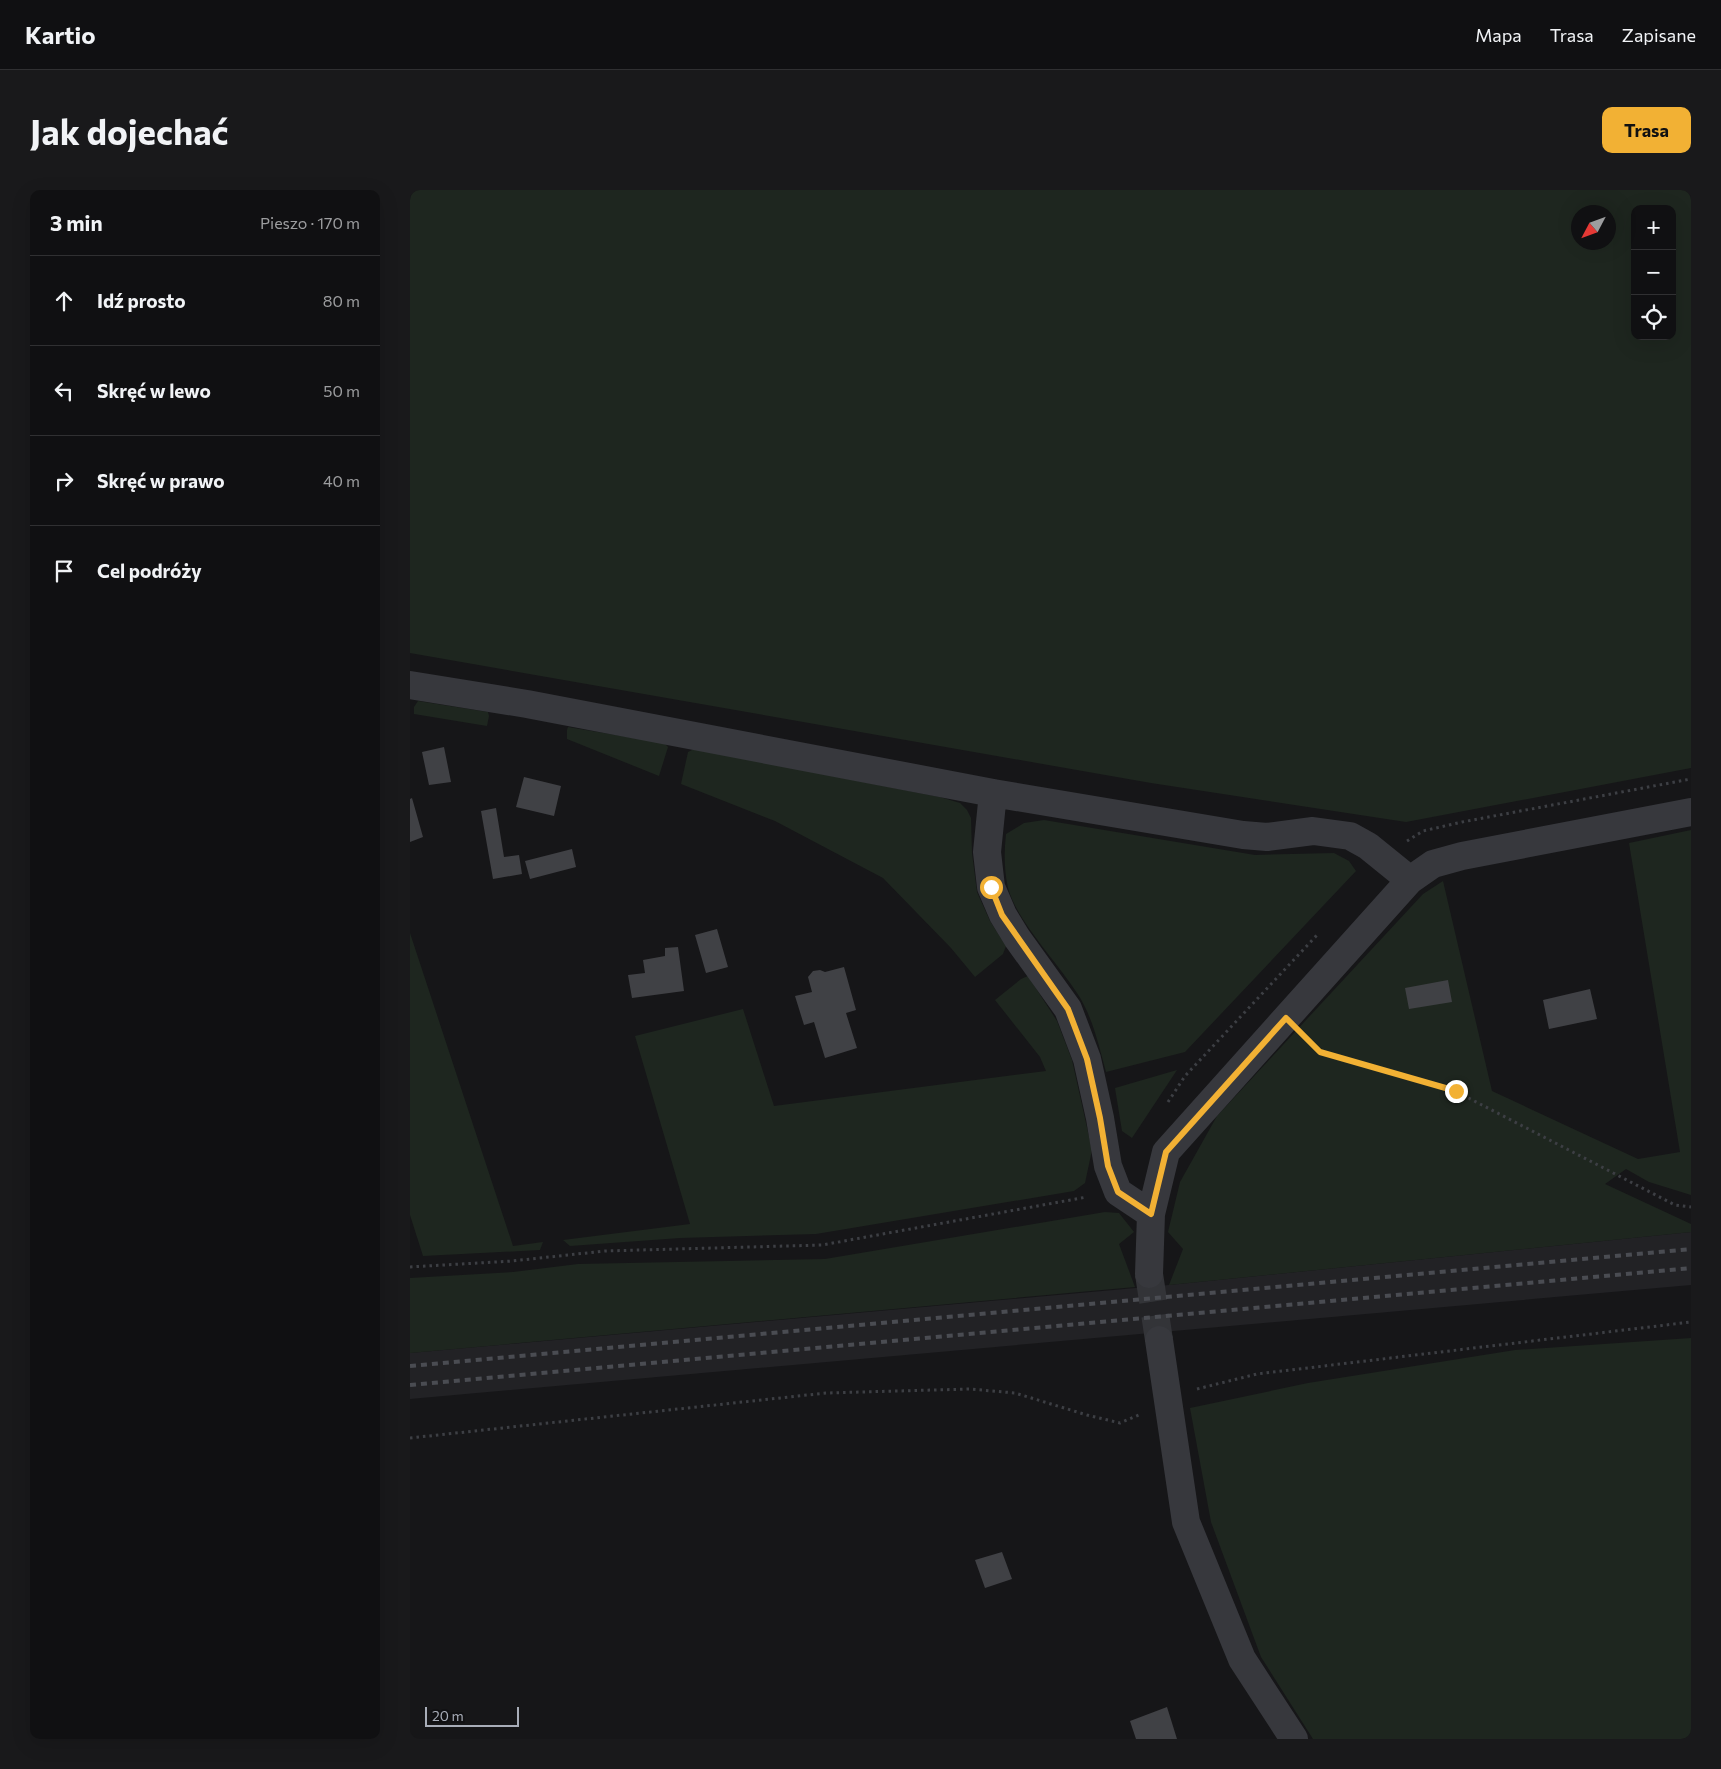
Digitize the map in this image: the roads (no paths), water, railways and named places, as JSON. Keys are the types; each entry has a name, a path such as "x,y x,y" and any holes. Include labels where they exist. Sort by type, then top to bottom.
{"street":[{"path":"410,685 527,704 993,793 1243,835 1267,837 1313,831 1350,836 1368,846 1410,880"},
{"path":"993,793 986,852 991,887 1002,915 1068,1009 1087,1059 1108,1166 1118,1192 1151,1214"},
{"path":"1149,1274 1151,1214 1166,1152 1410,880 1432,864 1462,856 1691,812"},
{"path":"1159,1340 1186,1522 1242,1659 1294,1739"}],"tunnel":[{"path":"1149,1274 1159,1340"}],"railway":[{"path":"410,1366 1691,1249"},
{"path":"410,1385 1691,1268"}]}
